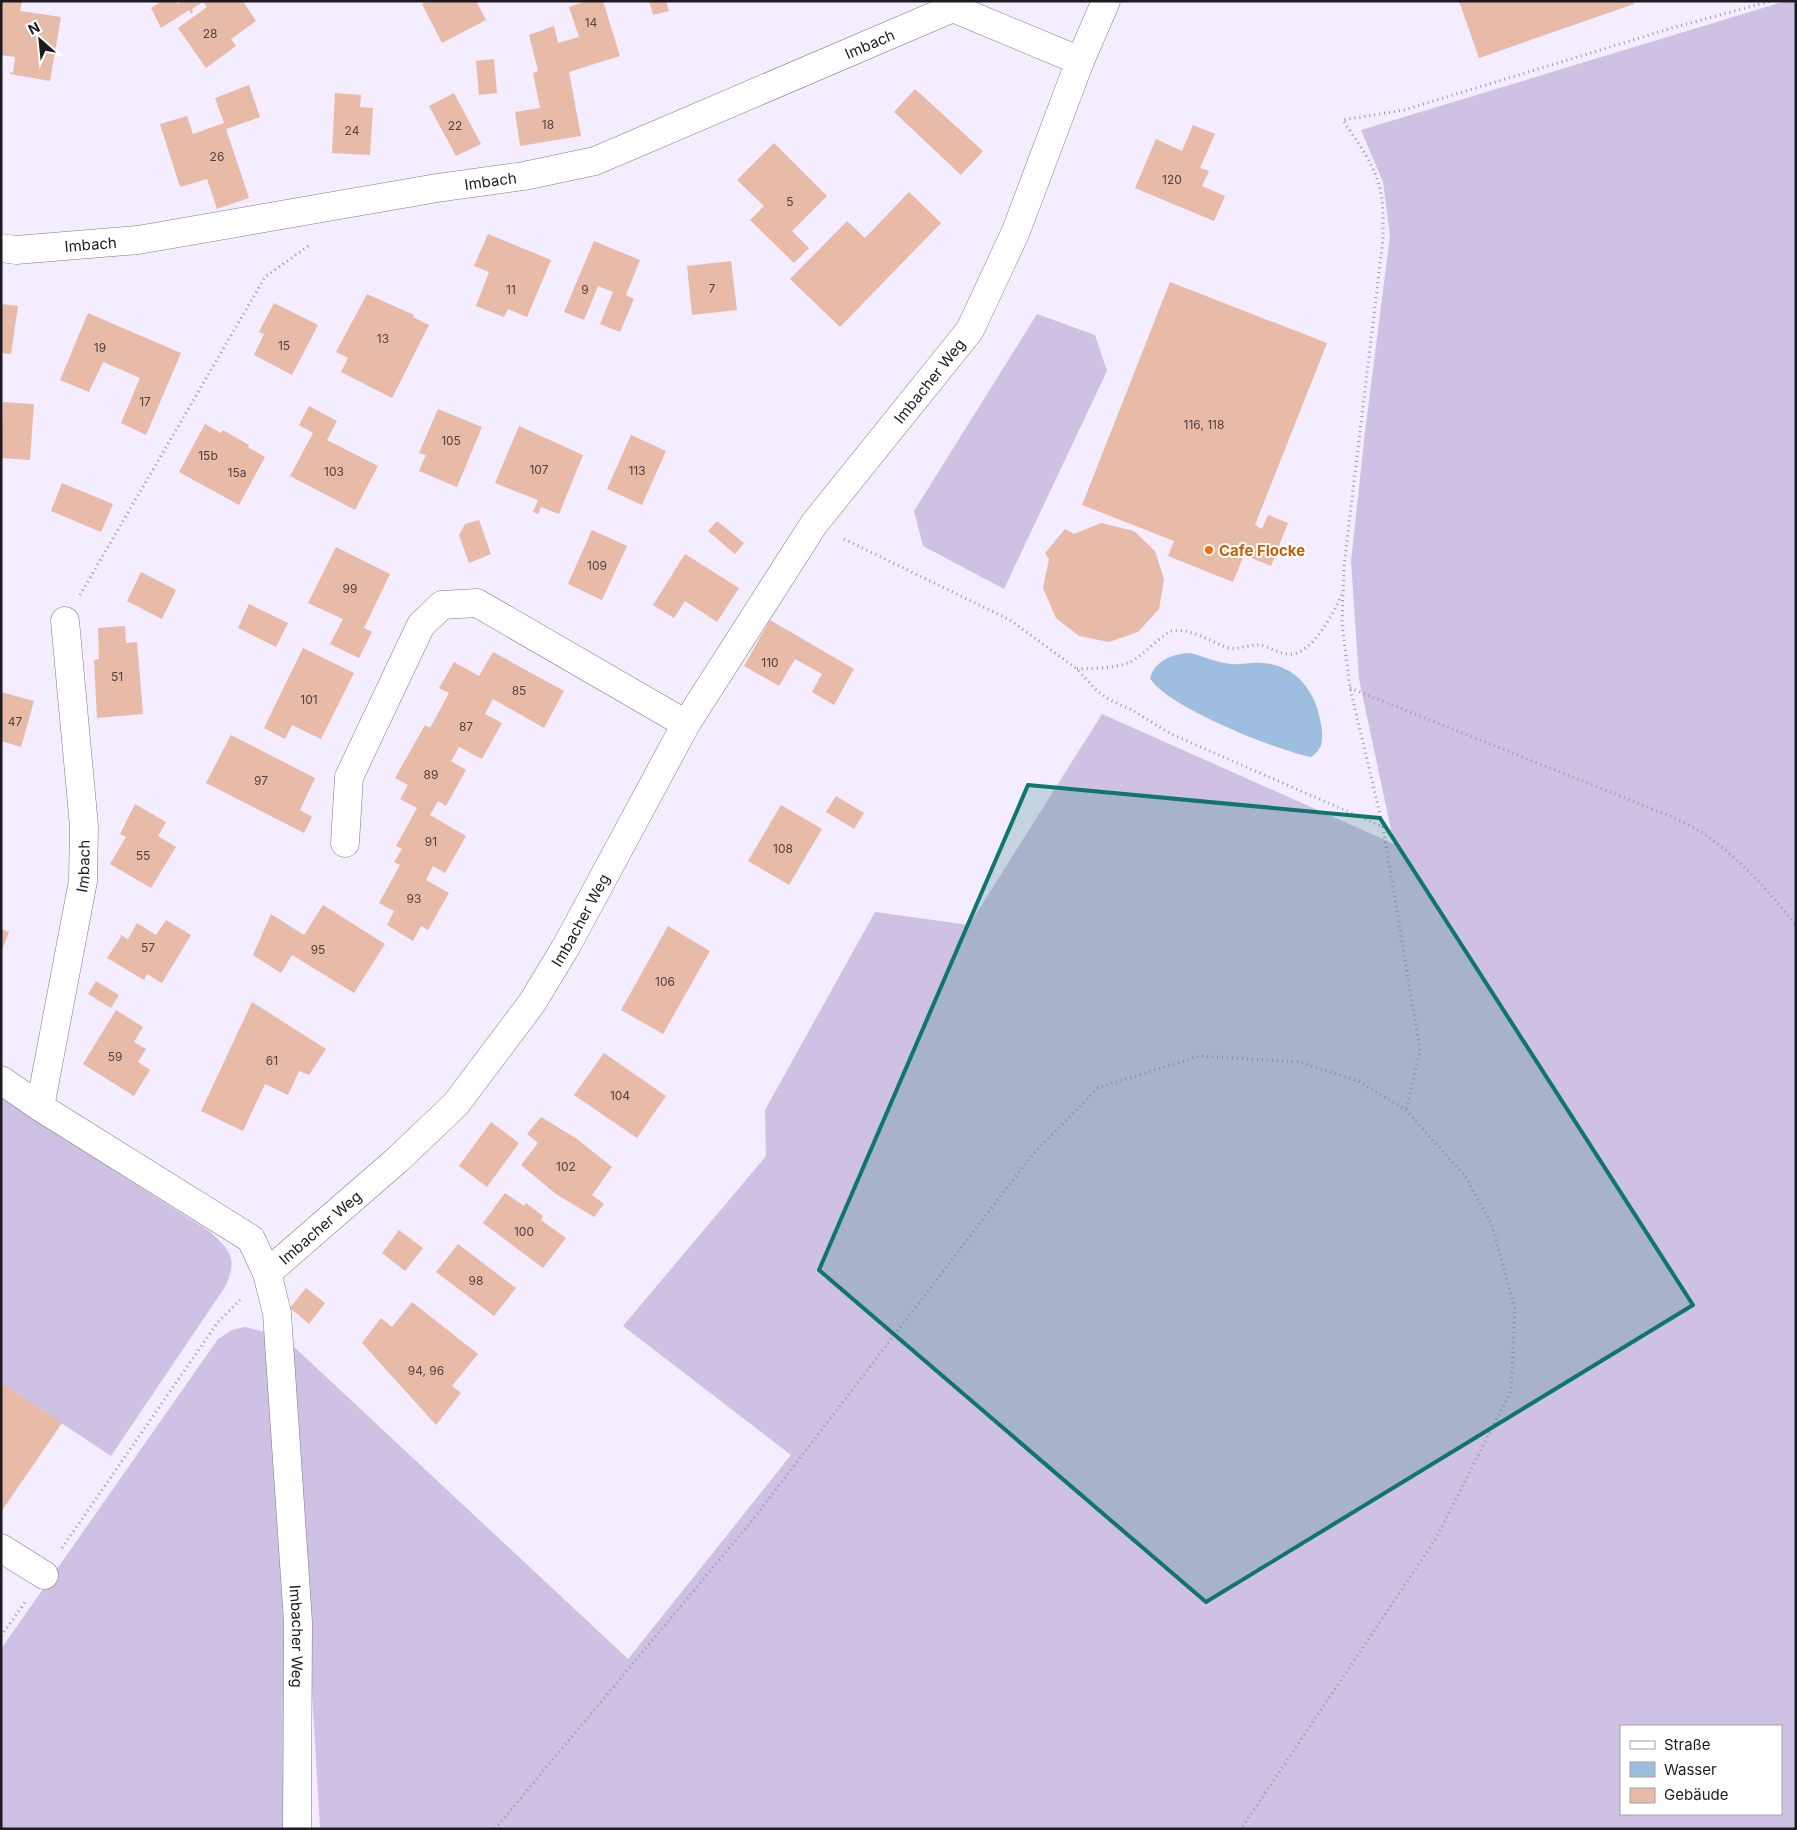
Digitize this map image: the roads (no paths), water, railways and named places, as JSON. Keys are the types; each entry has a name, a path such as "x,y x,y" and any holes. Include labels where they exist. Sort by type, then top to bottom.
{"street":[{"name":"Imbacher Weg","path":"297,1829 298,1622 277,1313 268,1273 396,1161 456,1104 532,1003 567,945 686,724 814,524 970,330 1016,231 1080,61 1106,1"},
{"name":"Imbach","path":"1,248 16,250 138,240 437,188 524,176 595,161 952,5 1080,61"},
{"path":"345,843 349,777 421,625 442,605 477,603 686,724"},
{"name":"Imbach","path":"40,1107 83,881 84,826 64,621"},
{"path":"1,1080 40,1107 251,1239 268,1273"},
{"path":"1,1548 44,1575"}],"water":[{"path":"1190,653 1226,663 1274,665 1294,674 1309,691 1318,712 1322,738 1315,754 1311,757 1295,753 1224,726 1177,701 1160,689 1150,678 1161,662 1177,655"}],"place":[{"name":"Cafe Flocke","path":"1209,550"}]}
